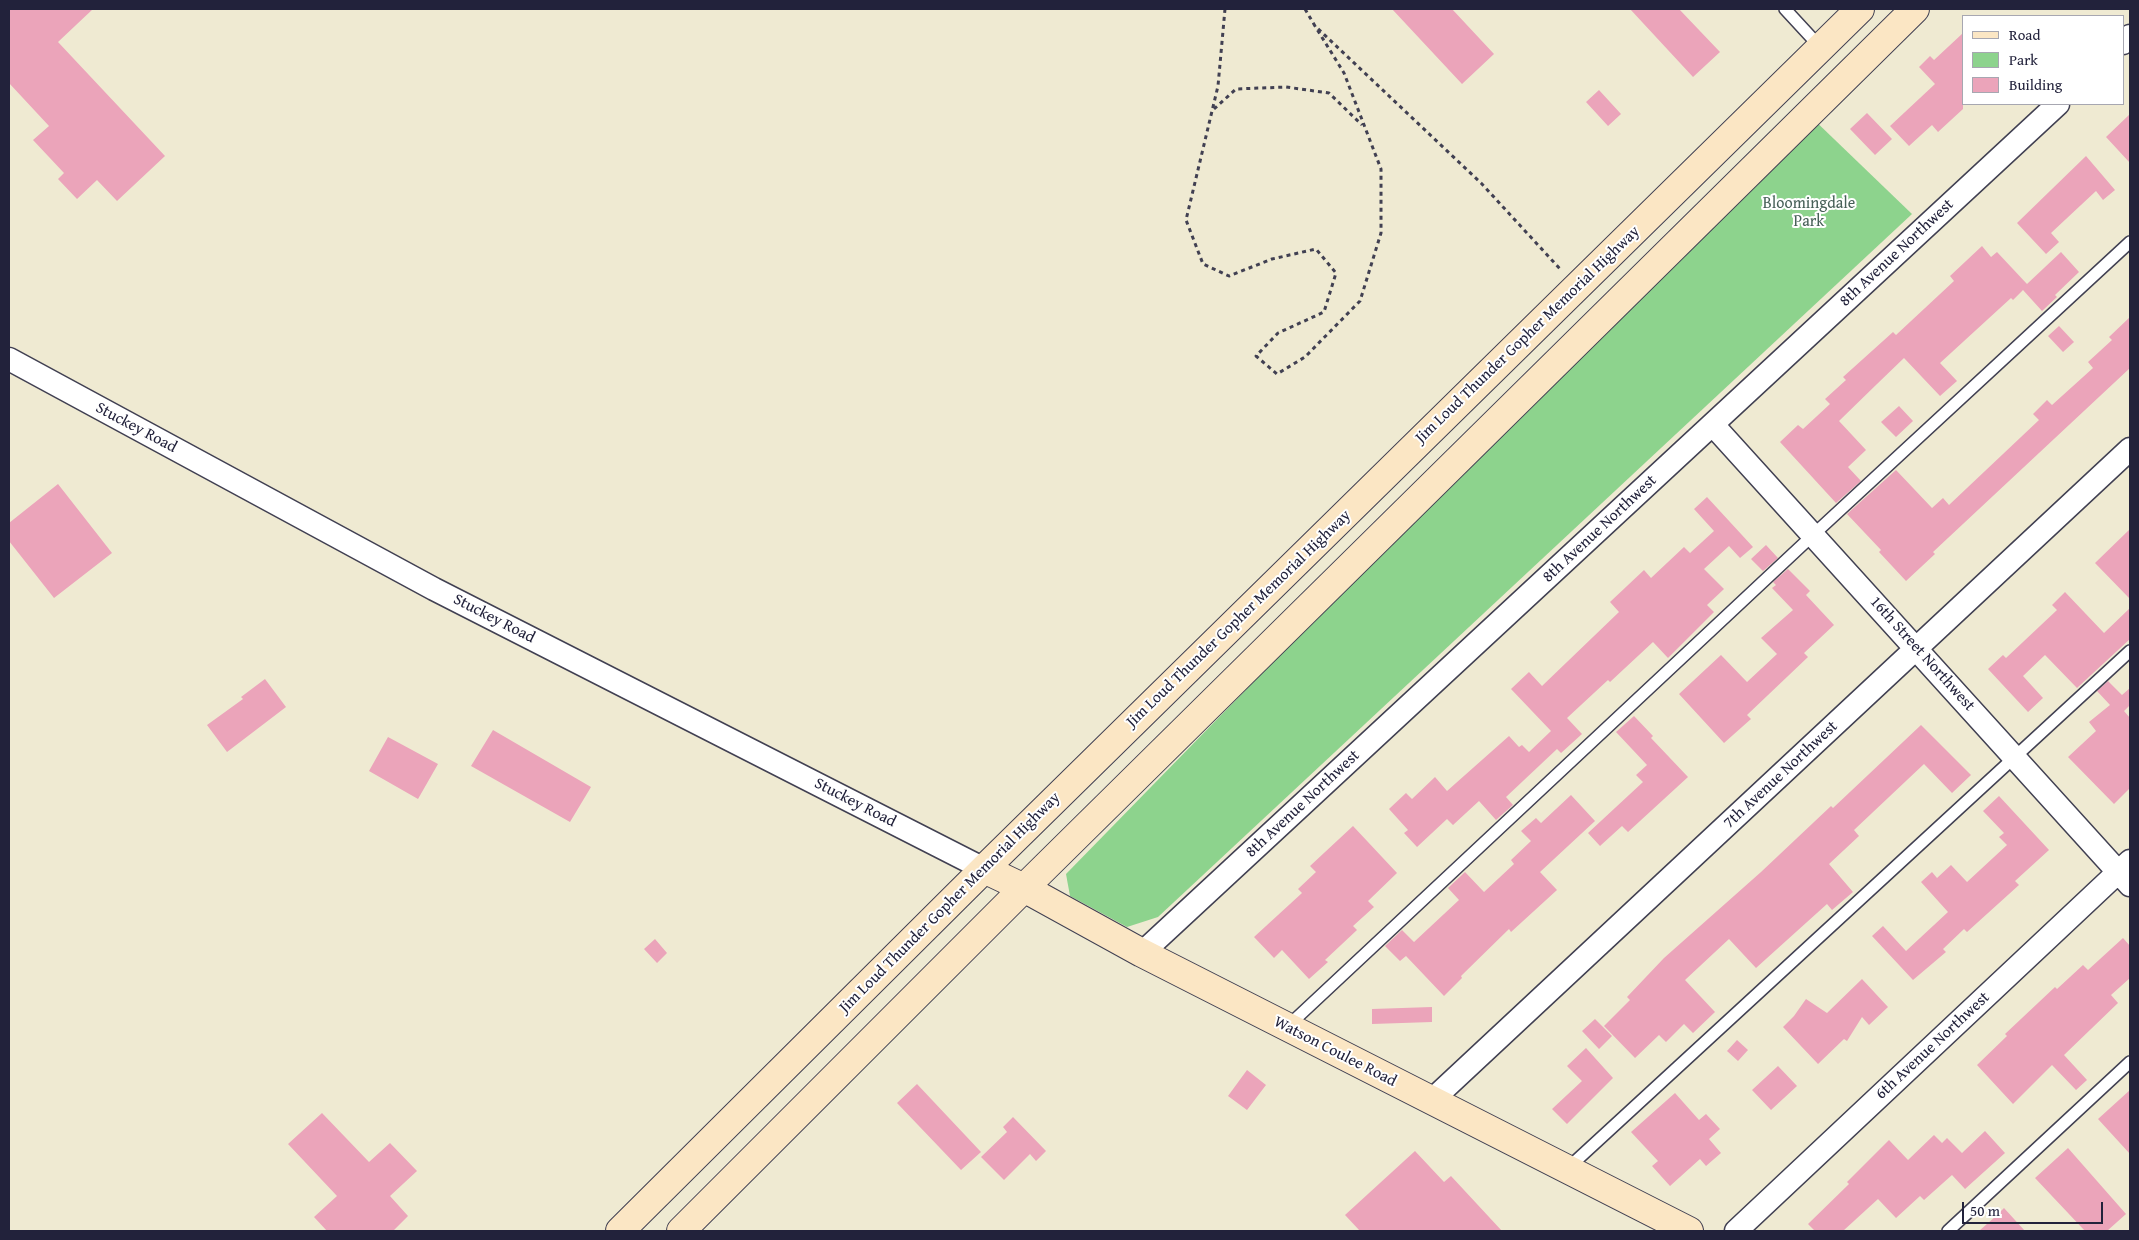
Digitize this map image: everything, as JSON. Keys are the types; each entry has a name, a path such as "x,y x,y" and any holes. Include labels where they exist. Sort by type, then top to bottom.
{"main road":[{"name":"Jim Loud Thunder Gopher Memorial Highway","path":"620,1231 984,869 1860,9"},
{"path":"680,1231 1024,888 1915,9"},
{"name":"Watson Coulee Road","path":"984,869 1024,888 1142,953 1286,1027 1689,1231"}],"street":[{"name":"8th Avenue Northwest","path":"1142,953 2057,105"},
{"name":"Stuckey Road","path":"9,359 434,589 984,869"},
{"name":"16th Street Northwest","path":"1713,425 2015,757 2126,872"},
{"name":"7th Avenue Northwest","path":"1431,1101 2130,449"},
{"name":"6th Avenue Northwest","path":"1736,1231 2126,872"}],"lane":[{"path":"1785,9 1820,48"},
{"path":"1286,1027 2130,242"},
{"path":"1566,1170 2130,651"},
{"path":"1948,1231 2130,1062"}],"path":[{"path":"1226,9 1218,86 1186,220 1203,264 1228,276 1272,259 1316,249 1336,273 1324,312 1278,332 1256,356 1277,374 1305,357 1360,301 1381,233 1382,169 1344,73 1305,9"},
{"path":"1315,26 1481,183 1576,287"},
{"path":"1213,110 1236,89 1286,87 1329,93 1364,127"}],"green space":[{"name":"Bloomingdale Park","path":"1808,114 1912,214 1158,917 1127,927 1070,896 1066,874"}],"building":[{"path":"9,9 93,9 58,42 165,156 117,201 97,180 77,199 58,179 64,173 33,140 49,126 9,83"},
{"path":"1392,9 1452,9 1494,54 1462,84"},
{"path":"1630,9 1679,9 1720,52 1693,77"},
{"path":"1962,34 1963,109 1938,132 1932,125 1909,146 1890,126 1935,84 1919,67 1930,56 1934,60"},
{"path":"1599,90 1621,114 1608,126 1586,102"},
{"path":"1867,113 1892,139 1875,155 1850,129"},
{"path":"2130,114 2130,163 2106,137"},
{"path":"2086,156 2115,190 2103,200 2096,191 2051,233 2059,242 2046,254 2017,223"},
{"path":"1982,246 1991,257 1997,252 2027,284 2061,252 2079,272 2055,295 2057,297 2042,311 2023,290 2013,300 2011,298 1940,363 1957,381 1940,396 1904,358 1839,421 1866,450 1848,467 1861,481 1836,503 1780,442 1798,425 1803,429 1830,404 1825,399 1846,380 1843,377 1893,332 1896,335 1954,281 1950,276"},
{"path":"2130,317 2130,368 1933,552 1935,554 1906,581 1879,552 1881,550 1847,514 1896,470 1932,508 1943,498 1949,505 2039,420 2033,414 2047,400 2052,405 2093,368 2088,362 2112,340 2109,337"},
{"path":"2059,326 2074,342 2063,352 2048,336"},
{"path":"1899,406 1913,421 1896,437 1881,422"},
{"path":"58,484 112,553 54,598 9,541 9,523"},
{"path":"1707,497 1753,547 1740,558 1729,546 1704,569 1724,589 1707,605 1714,612 1668,658 1653,642 1567,718 1582,734 1561,753 1557,749 1506,797 1513,805 1496,820 1479,801 1453,825 1447,819 1417,847 1404,833 1408,830 1389,809 1406,793 1412,799 1435,777 1447,791 1509,736 1519,747 1522,745 1529,752 1551,731 1511,689 1529,672 1542,686 1619,612 1610,602 1644,570 1651,578 1684,547 1690,553 1714,531 1694,509"},
{"path":"2130,529 2130,599 2095,563"},
{"path":"1766,545 1778,558 1763,571 1751,559"},
{"path":"1788,569 1810,591 1806,595 1834,625 1804,653 1808,657 1747,715 1751,719 1724,743 1679,694 1721,655 1747,682 1777,654 1761,638 1793,610 1772,588 1776,585 1773,582"},
{"path":"2065,592 2104,633 2130,608 2130,639 2077,688 2045,655 2023,676 2043,698 2028,712 1988,669 2003,655 2006,658 2057,610 2052,605"},
{"path":"265,679 286,707 227,752 207,725 243,699 241,697"},
{"path":"2108,681 2122,695 2130,688 2130,705 2124,711 2130,718 2130,788 2114,804 2068,757 2096,731 2089,722 2110,705 2097,691"},
{"path":"1634,716 1653,736 1651,738 1688,777 1628,832 1622,826 1600,846 1588,833 1643,782 1636,775 1647,765 1616,732"},
{"path":"1921,725 1971,775 1952,793 1924,764 1854,830 1859,836 1829,864 1853,892 1832,910 1827,904 1756,968 1729,939 1685,980 1715,1012 1693,1033 1684,1024 1666,1042 1659,1035 1635,1058 1604,1026 1630,1000 1627,997 1664,958 1761,872 1831,806 1833,808"},
{"path":"493,730 591,787 570,822 471,766"},
{"path":"388,737 438,764 418,799 369,771"},
{"path":"1571,795 1595,821 1540,872 1557,890 1511,932 1509,929 1461,976 1462,978 1444,996 1406,956 1400,961 1385,946 1402,930 1414,942 1459,900 1448,888 1465,872 1484,892 1514,864 1511,860 1531,841 1521,831 1536,818 1541,823"},
{"path":"1999,796 2049,850 2015,881 2019,885 1967,932 1964,929 1943,949 1946,952 1913,980 1872,936 1883,926 1906,951 1948,912 1921,882 1932,872 1937,878 1951,865 1967,882 2007,845 1999,837 2004,833 1983,811"},
{"path":"1353,826 1397,873 1368,901 1374,907 1353,926 1357,930 1325,960 1328,962 1309,979 1282,950 1274,958 1254,937 1302,893 1298,889 1316,872 1310,866"},
{"path":"2123,938 2130,946 2130,978 2111,995 2118,1003 2064,1055 2087,1080 2076,1090 2052,1065 2013,1104 1977,1065 2007,1036 2005,1034 2055,987 2057,989 2083,965 2088,970"},
{"path":"655,939 667,953 657,963 644,949"},
{"path":"1862,979 1888,1007 1869,1025 1862,1017 1847,1041 1844,1039 1818,1064 1783,1027 1794,1016 1806,999 1827,1013"},
{"path":"1432,1007 1432,1022 1372,1024 1372,1009"},
{"path":"1595,1019 1612,1036 1599,1049 1582,1031"},
{"path":"1737,1040 1748,1050 1738,1061 1727,1051"},
{"path":"1586,1048 1613,1078 1567,1124 1552,1109 1582,1081 1567,1066"},
{"path":"1778,1066 1797,1086 1771,1110 1752,1090"},
{"path":"1247,1070 1266,1085 1247,1110 1228,1096"},
{"path":"917,1084 981,1152 961,1170 897,1103"},
{"path":"2130,1090 2130,1154 2098,1119"},
{"path":"1675,1093 1699,1120 1706,1114 1720,1129 1709,1139 1721,1153 1706,1166 1700,1159 1670,1186 1652,1166 1658,1161 1631,1132"},
{"path":"322,1113 369,1162 390,1143 417,1171 390,1196 408,1216 393,1231 327,1231 314,1217 337,1196 288,1144"},
{"path":"1013,1117 1046,1151 1036,1161 1030,1154 1004,1180 981,1157 1007,1132 1003,1127"},
{"path":"1985,1131 2005,1153 1965,1189 1952,1175 1924,1200 1920,1196 1896,1218 1878,1199 1843,1231 1815,1231 1808,1224 1849,1184 1847,1182 1889,1140 1908,1160 1934,1135 1942,1143 1947,1138 1962,1153"},
{"path":"2068,1148 2126,1214 2107,1231 2085,1231 2035,1178"},
{"path":"1415,1151 1444,1182 1451,1176 1502,1231 1360,1231 1345,1215"},
{"path":"2004,1208 2025,1231 1979,1231 1996,1216"}]}
